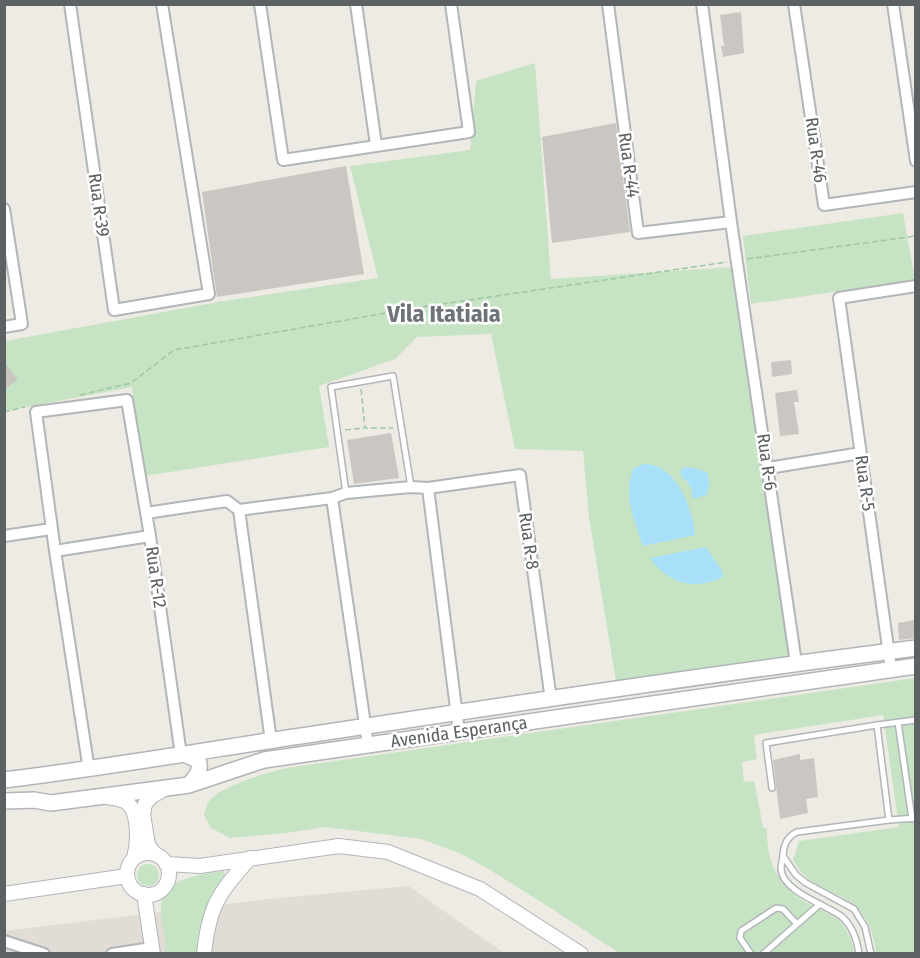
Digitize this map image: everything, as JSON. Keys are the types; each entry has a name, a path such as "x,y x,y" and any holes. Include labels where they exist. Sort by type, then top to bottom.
{"main road":[{"name":"Avenida Esperança","path":"4,780 89,770 796,663 915,648"},
{"name":"Avenida Esperança","path":"4,801 34,800 51,803 189,785 264,760 915,666"},
{"path":"184,755 198,760 200,766 189,785"},
{"path":"51,803 47,790 51,784 89,770"}],"street":[{"name":"Rua R-39","path":"69,4 114,310 209,294 162,4"},
{"path":"260,4 284,160 469,132 451,4"},
{"path":"356,4 376,145"},
{"name":"Rua R-44","path":"608,4 638,233 731,222"},
{"name":"Rua R-6","path":"702,4 731,222 796,663"},
{"name":"Rua R-46","path":"794,4 824,205 915,192"},
{"path":"893,4 915,161"},
{"path":"4,209 22,324 4,327"},
{"name":"Rua R-5","path":"891,669 839,298 915,286"},
{"name":"Rua R-12","path":"51,529 36,412 127,400 184,755"},
{"path":"768,468 861,453"},
{"name":"Rua R-8","path":"428,488 520,475 551,700"},
{"path":"146,513 227,501 239,510 332,498 346,493 411,487 428,488 459,732"},
{"path":"332,498 368,745"},
{"path":"239,510 271,741"},
{"path":"4,536 51,529 89,770"},
{"path":"55,551 150,536"},
{"path":"154,854 148,845 145,804 151,797 167,788"},
{"path":"107,797 127,802 134,810 138,844 135,858"},
{"path":"166,864 200,866 339,846 388,852 480,889 581,954"},
{"path":"166,884 169,872 160,856 144,853 135,858 129,866 127,876 132,887 144,894 158,892 166,884 200,866"},
{"path":"224,888 250,858"},
{"path":"204,954 213,909 231,870 227,861"},
{"path":"4,894 127,876"},
{"path":"112,954 153,951 144,894"},
{"path":"4,941 44,954"}],"lane":[{"path":"346,493 330,387 393,376 411,487"},
{"path":"772,788 766,743 915,720"},
{"path":"859,954 851,928 842,917 791,886 783,875 781,869 784,847 796,832 914,818 898,722"},
{"path":"877,725 889,820"},
{"path":"783,856 796,875 854,909 861,918 871,954"},
{"path":"763,954 820,904"},
{"path":"751,954 740,938 741,931 776,908 783,909 797,924"},
{"path":"858,945 868,940"}],"path":[{"path":"74,396 131,383 174,350 415,308 915,236"},
{"path":"361,382 365,428"},
{"path":"4,412 28,406"},
{"path":"337,432 365,428 401,428"}],"shaded area":[{"path":"408,886 504,953 5,954 4,931 269,899"}],"green space":[{"path":"535,63 551,279 734,267 789,657 616,682 589,517 583,451 515,449 491,334 417,337 395,359 319,386 329,447 145,476 132,387 5,411 5,341 224,301 378,278 350,166 470,150 476,81"},
{"path":"903,213 915,280 751,304 743,236"},
{"path":"915,678 915,953 876,953 871,930 863,914 853,904 803,874 793,860 799,841 899,827 883,715 754,735 757,759 742,762 744,782 754,781 763,827 767,829 771,860 780,879 793,894 843,924 854,953 619,953 487,868 459,853 421,839 326,827 230,838 211,828 204,815 210,800 226,788 287,768"},
{"path":"148,864 158,871 159,875 152,885 148,886 138,879 137,875 144,865"},
{"path":"223,871 225,874 208,902 199,953 166,953 161,906 168,889 184,879"}],"water":[{"path":"643,464 664,471 673,479 691,512 695,535 643,546 631,508 629,490 633,469"},
{"path":"692,467 708,473 709,484 707,495 694,499 691,495 692,490 687,481 682,478 680,471 683,468"},
{"path":"706,547 722,571 723,577 702,584 674,579 657,567 650,558"}],"building":[{"path":"741,12 744,53 723,57 720,15"},
{"path":"616,123 630,232 552,243 542,137"},
{"path":"346,166 364,274 217,297 202,192"},
{"path":"791,360 792,374 772,377 771,362"},
{"path":"4,362 18,379 4,390"},
{"path":"797,390 799,402 794,402 799,434 780,436 775,393"},
{"path":"391,433 399,478 354,484 347,440"},
{"path":"915,620 915,638 899,640 898,623"},
{"path":"800,754 800,760 814,758 818,797 806,799 808,813 780,819 773,760"}],"district":[{"name":"Vila Itatiaia","path":"444,314"}]}
